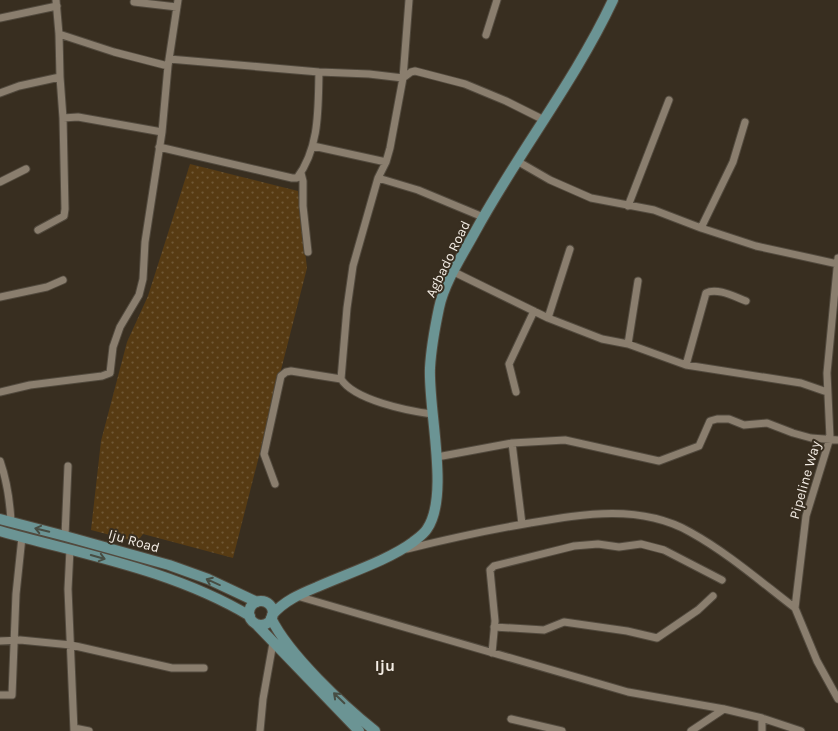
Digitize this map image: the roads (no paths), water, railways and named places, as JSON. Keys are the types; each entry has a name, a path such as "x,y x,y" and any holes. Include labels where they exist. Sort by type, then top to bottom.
{"main road":[{"name":"Agbado Road","path":"262,602 294,597 403,550 426,531 437,507 437,457 432,414 430,367 440,306 454,272 484,217 596,34 614,0"},
{"name":"Iju Road","path":"0,520 169,565 262,602"},
{"name":"Iju Road","path":"0,531 70,549 186,584 227,602 253,620 359,731"},
{"name":"Agbado Road","path":"272,617 294,597"},
{"path":"272,617 268,623 262,625 253,620 251,607 262,602 270,606 278,632 303,662 356,715 375,731"}],"street":[{"path":"410,0 403,78 390,148 378,178 353,266 347,308 341,379 345,386 382,404 408,411 432,414"},
{"path":"486,35 497,0"},
{"path":"0,392 30,385 102,376 110,373 113,347 120,328 139,295 162,132 168,63 177,4 134,2"},
{"path":"0,18 56,3 66,210 64,216 38,230"},
{"path":"58,34 114,52 168,63 369,74 403,78 415,72 465,84 506,101 544,120"},
{"path":"160,147 297,178 313,146 318,109 319,72"},
{"path":"0,93 19,86 60,77"},
{"path":"628,206 669,100"},
{"path":"63,118 78,117 162,132"},
{"path":"701,228 733,162 745,122"},
{"path":"313,146 386,162"},
{"path":"517,161 550,180 591,198 654,210 756,246 838,264"},
{"path":"0,182 26,169"},
{"path":"300,173 304,181 303,206 308,252"},
{"path":"378,178 418,190 484,217"},
{"path":"548,318 570,249"},
{"name":"Pipeline Way","path":"838,258 834,329 827,392 834,439 806,516 795,608 817,661 838,699"},
{"path":"454,272 548,318 602,339 628,344 686,365 801,383 827,392"},
{"path":"0,297 47,287 63,280"},
{"path":"628,344 638,281"},
{"path":"686,365 706,293 711,290 717,291 746,301"},
{"path":"516,392 509,364 534,311"},
{"path":"275,484 264,454 281,376 290,371 341,379"},
{"path":"437,457 512,443 565,440 659,460 699,446 710,421 717,419 729,419 744,426 767,423 812,438 834,439"},
{"path":"512,443 522,524"},
{"path":"0,461 9,498 11,522"},
{"path":"65,536 68,466"},
{"path":"403,550 566,516 605,513 644,516 667,522 689,531 716,548 795,608"},
{"path":"0,695 12,695 22,537"},
{"path":"492,653 494,627 490,570 494,566 574,546 598,544 619,547 640,544 664,550 722,580"},
{"path":"70,549 68,590 74,729 89,731"},
{"path":"494,627 544,630 564,622 627,631 657,638 698,610 713,596"},
{"path":"294,597 628,692 724,709 762,718 801,731"},
{"path":"0,641 14,640 71,645 172,668 204,668"},
{"path":"260,731 263,699 273,643"},
{"path":"691,731 724,709"},
{"path":"762,718 762,731"},
{"path":"510,719 562,731"}],"district":[{"name":"Iju","path":"385,665"}]}
